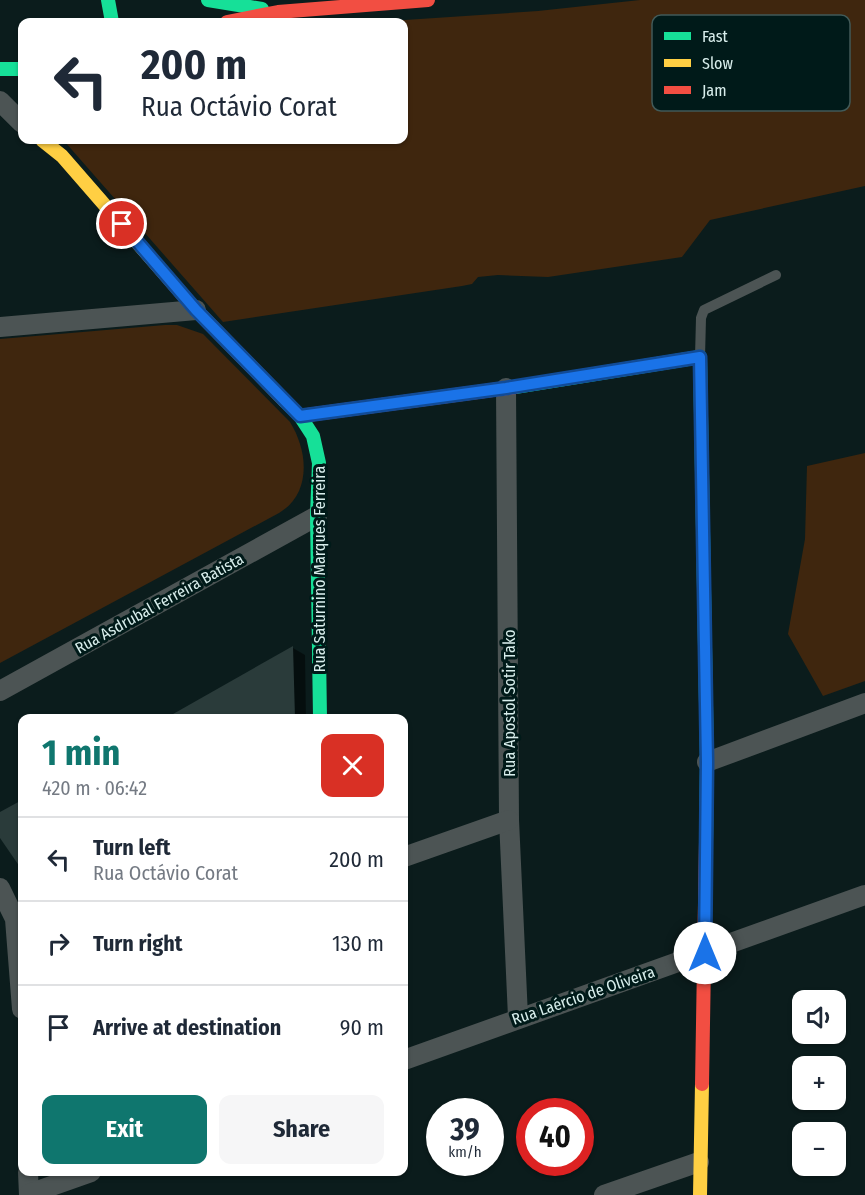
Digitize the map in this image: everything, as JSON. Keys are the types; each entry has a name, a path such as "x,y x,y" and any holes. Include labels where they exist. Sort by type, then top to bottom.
{"street":[{"path":"108,0 111,18"},
{"path":"208,0 278,12"},
{"path":"247,18 278,12 428,0"},
{"path":"0,69 18,69"},
{"path":"0,101 16,119"},
{"name":"Rua Saturnino Marques Ferreira","path":"59,148 196,310 300,416 313,436 319,463 317,516 320,714"},
{"path":"0,327 196,310"},
{"path":"300,416 506,388 700,357 707,762 700,1195"},
{"name":"Rua Apostol Sotir Tako","path":"506,388 509,820 518,1017"},
{"name":"Rua Asdrubal Ferreira Batista","path":"0,691 317,516"},
{"path":"707,762 865,704"},
{"path":"408,856 509,820"},
{"path":"0,888 15,919 18,949"},
{"name":"Rua Laércio de Oliveira","path":"408,1058 518,1017 865,895"},
{"path":"604,1195 699,1162"},
{"path":"28,1176 29,1195 81,1176"}],"lane":[{"path":"700,357 701,318 704,310 776,275"}],"shaded area":[{"path":"640,0 865,0 865,186 710,220 682,257 548,277 498,275 478,277 472,284 462,286 223,322 67,144 408,144 408,20 538,11"},
{"path":"177,325 203,334 290,422 301,446 303,458 302,483 297,494 290,505 279,513 0,663 0,339"},
{"path":"865,453 865,681 823,696 788,634 805,539 807,466"}],"building":[{"path":"293,646 295,714 173,714"},
{"path":"18,802 18,864 0,838 0,812"}],"traffic: fast":[{"path":"108,0 111,18"},
{"path":"208,0 262,9"},
{"path":"0,69 18,69"},
{"path":"515,387 700,357 707,762 706,842"},
{"path":"285,401 300,416 313,436 319,463 317,516 320,714"}],"traffic: slow":[{"path":"47,144 62,156 196,310 285,401"},
{"path":"700,1195 702,1084"}],"traffic: jam":[{"path":"247,18 278,12 428,0"},
{"path":"300,416 515,387"},
{"path":"702,1084 706,842"}],"route":[{"path":"122,224 196,310 300,416 506,388 700,357 702,381 702,614 707,762 705,953"}]}
